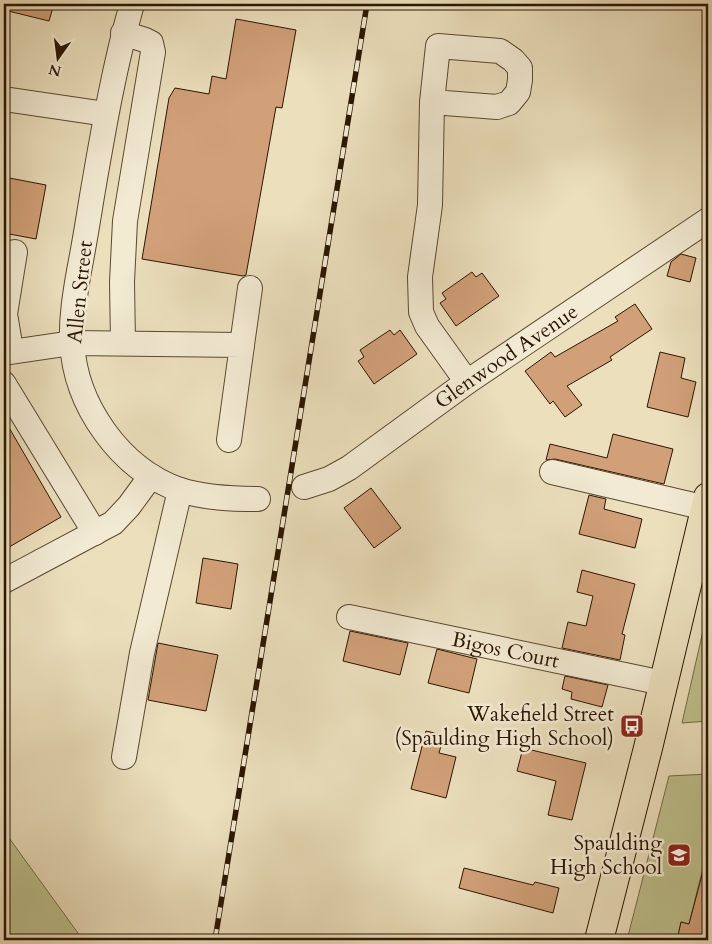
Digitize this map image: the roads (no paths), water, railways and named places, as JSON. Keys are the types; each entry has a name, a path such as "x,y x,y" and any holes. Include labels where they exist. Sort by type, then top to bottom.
{"main road":[{"path":"599,940 648,748 707,503"}],"street":[{"name":"Allen Street","path":"132,4 123,34 106,114 75,298 72,343 75,367 90,409 102,429 116,447 134,464 151,476 180,490 226,499 258,499"},
{"path":"123,34 151,43 153,52 125,221 122,282 123,343"},
{"path":"4,99 106,114"},
{"path":"432,102 430,205 420,277 421,312 427,326 467,382"},
{"name":"Glenwood Avenue","path":"304,488 329,479 349,468 467,382 708,220"},
{"path":"15,252 5,314 8,352 72,343 242,345"},
{"path":"229,440 250,288"},
{"path":"4,384 95,533"},
{"path":"552,472 707,503"},
{"path":"4,581 113,522 129,506 151,476"},
{"path":"124,757 142,653 180,490"},
{"name":"Bigos Court","path":"349,617 663,683"}],"railway":[{"path":"215,940 367,4"}],"place":[{"name":"Wakefield Street (Spaulding High School)","path":"632,726"},
{"name":"Spaulding High School","path":"679,855"}]}
